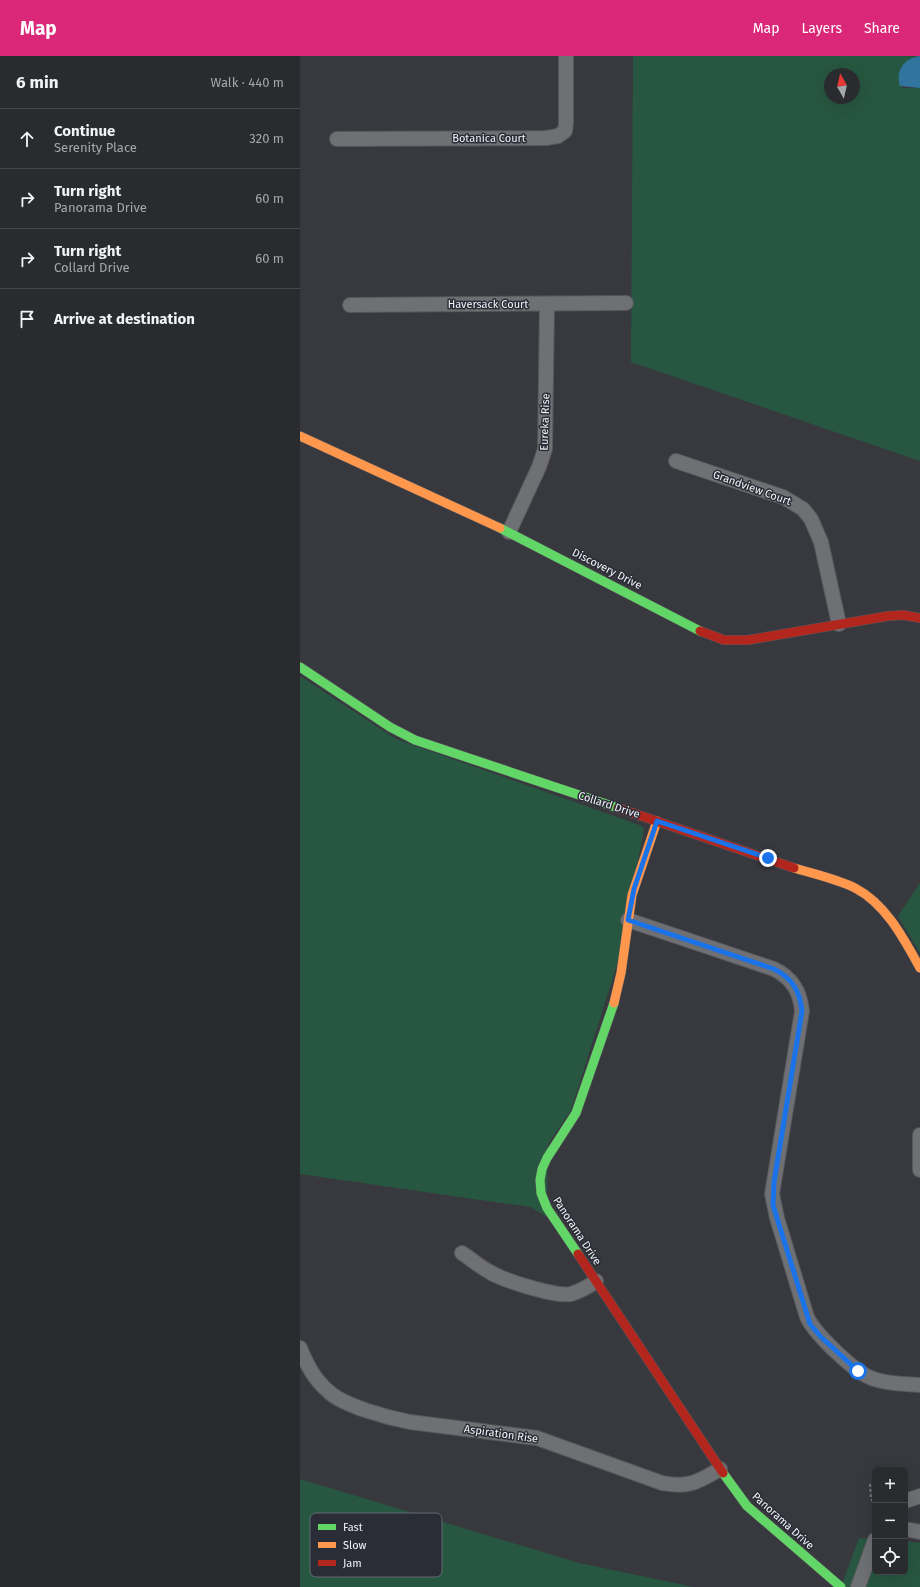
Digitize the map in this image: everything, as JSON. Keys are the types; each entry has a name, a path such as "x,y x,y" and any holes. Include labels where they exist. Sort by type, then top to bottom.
{"street":[{"name":"Botanica Court","path":"337,139 546,138 558,136 565,131 566,123 566,56"},
{"name":"Haversack Court","path":"350,305 626,303"},
{"name":"Eureka Rise","path":"509,532 539,467 545,449 546,304"},
{"name":"Discovery Drive","path":"300,436 509,532 705,633 724,640 748,640 888,616 903,615 920,618"},
{"name":"Grandview Court","path":"676,461 783,497 803,509 811,519 821,542 839,624"},
{"name":"Collard Drive","path":"300,667 390,727 415,740 840,883 864,893 882,908 891,919 920,968"},
{"name":"Panorama Drive","path":"657,821 634,889 628,920 621,980 583,1096 568,1129 542,1164 539,1174 539,1188 547,1208 720,1469 747,1506 841,1587"},
{"path":"628,920 774,969 786,975 795,986 801,999 802,1011 772,1194 777,1218 807,1317 810,1324 821,1337 867,1377 883,1381 920,1385"},
{"path":"920,1135 920,1170"},
{"path":"462,1253 488,1271 510,1281 560,1294 569,1294 583,1290 596,1282"},
{"name":"Aspiration Rise","path":"300,1348 307,1366 317,1381 329,1393 344,1401 391,1418 410,1422 537,1438 662,1483 676,1486 698,1482 720,1469"},
{"path":"908,1500 920,1496"},
{"path":"908,1530 920,1532"},
{"path":"858,1587 872,1548"}],"path":[{"path":"870,1484 873,1503"}],"green space":[{"path":"633,56 919,56 914,57 899,83 903,88 920,88 920,461 631,362"},
{"path":"300,676 396,739 642,826 644,830 617,965 571,1110 548,1144 547,1217 530,1207 300,1174"},
{"path":"920,883 920,953 898,916"},
{"path":"300,1479 413,1513 310,1513 310,1577 442,1577 442,1522 579,1563 694,1587 300,1587"},
{"path":"859,1538 872,1539 872,1575 908,1575 908,1541 920,1543 920,1587 841,1587"}],"water":[{"path":"920,56 920,88 900,86 899,75 902,66 909,59"}],"traffic: fast":[{"path":"500,528 700,631"},
{"path":"300,667 390,727 415,740 618,808"},
{"path":"578,1254 547,1208 541,1193 540,1180 542,1169 547,1158 576,1113 614,1003"},
{"path":"723,1473 747,1506 841,1587"}],"traffic: slow":[{"path":"300,436 500,528"},
{"path":"614,1003 621,973 632,895 657,821"},
{"path":"794,868 841,882 866,895 876,903 893,923 901,934 920,968"}],"traffic: jam":[{"path":"700,631 724,640 748,640 888,616 903,615 920,618"},
{"path":"618,808 794,868"},
{"path":"578,1254 723,1473"}],"route":[{"path":"768,858 657,821 634,889 628,920 774,969 786,975 795,986 801,999 802,1011 772,1194 773,1205 810,1324 821,1337 858,1371"}]}
